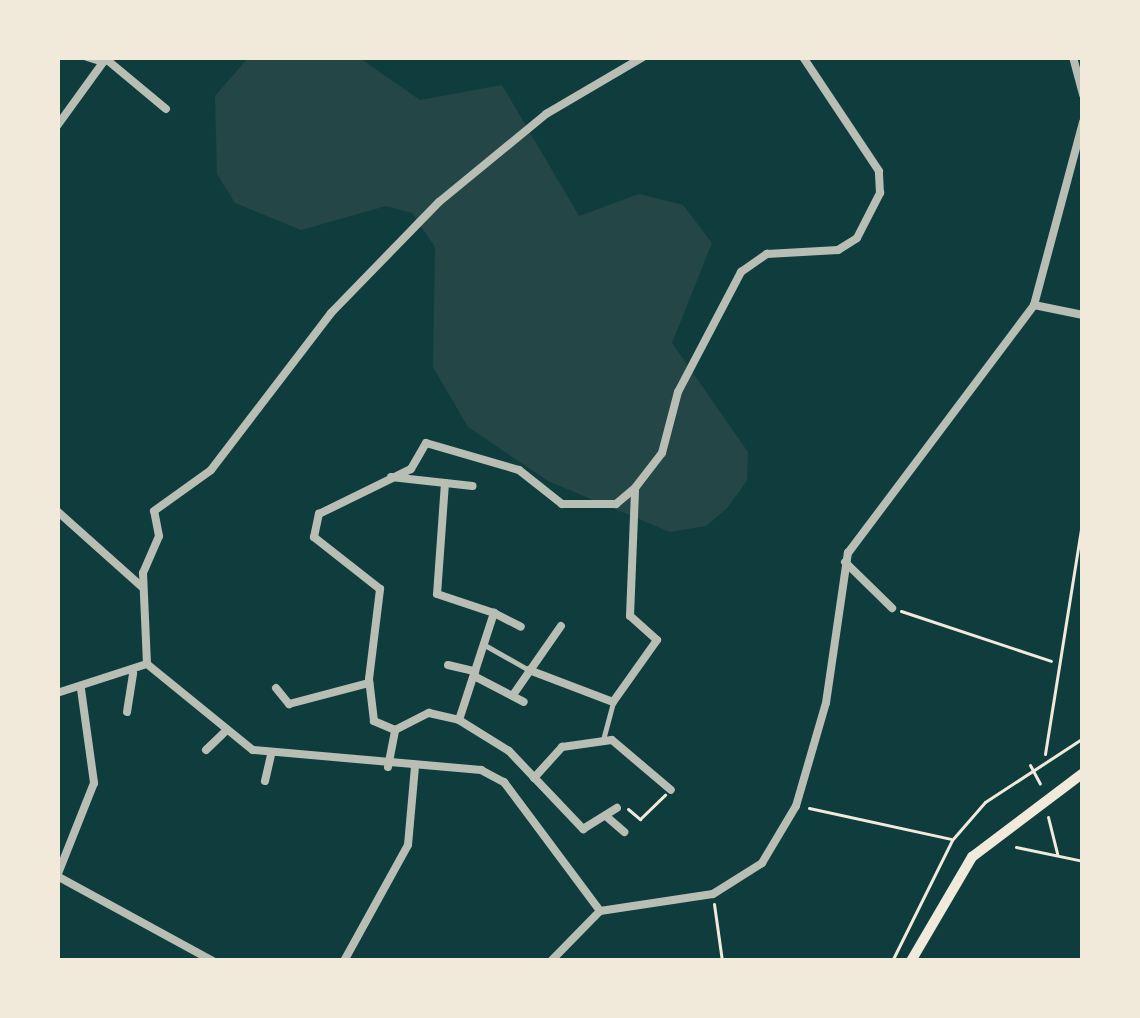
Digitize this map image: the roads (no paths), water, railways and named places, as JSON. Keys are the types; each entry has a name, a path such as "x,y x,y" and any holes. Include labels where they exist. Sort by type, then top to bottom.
{"main road":[{"path":"911,961 972,856 1083,773"}],"street":[{"path":"87,57 105,60 166,109"},
{"path":"601,911 504,782 415,766 271,754 226,731 147,664 142,586 159,536 154,511 211,470 377,260 546,113 644,57"},
{"path":"394,730 374,721 369,683 380,590 312,531 335,497 411,469 426,443 519,470 562,504 616,504 635,488 662,453 678,392 741,272 766,254 838,250 857,238 880,193 879,171 803,57"},
{"path":"1073,57 1083,95"},
{"path":"57,126 105,60"},
{"path":"550,961 601,911 713,894 762,863 796,806 826,703 845,562 1034,305 1083,122"},
{"path":"1034,305 1083,315"},
{"path":"389,477 473,486"},
{"path":"445,482 437,595 521,627"},
{"path":"529,670 613,701 657,640 630,616 635,488"},
{"path":"57,511 142,586"},
{"path":"845,562 892,608"},
{"path":"459,720 494,613"},
{"path":"513,695 561,626"},
{"path":"57,693 147,664"},
{"path":"448,665 524,702"},
{"path":"127,712 133,672"},
{"path":"276,688 289,704 369,683"},
{"path":"81,688 94,783 57,876 213,961"},
{"path":"394,730 429,713 459,720 534,778 583,829 617,808"},
{"path":"388,767 394,730"},
{"path":"206,750 226,731"},
{"path":"534,778 562,747 603,740 625,745 671,790"},
{"path":"265,781 271,754"},
{"path":"344,961 409,844 415,766"},
{"path":"607,817 624,832"}],"lane":[{"path":"485,645 529,670"},
{"path":"603,740 613,701"}]}
